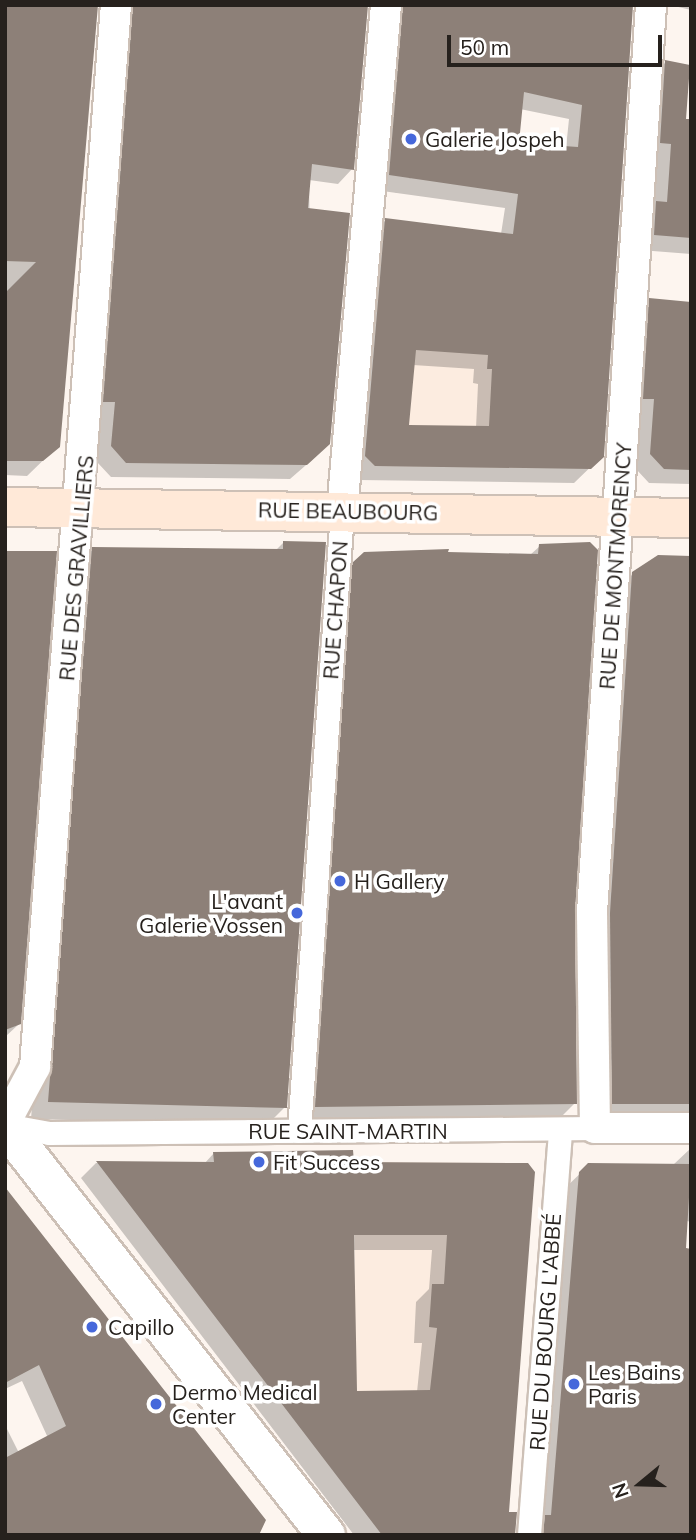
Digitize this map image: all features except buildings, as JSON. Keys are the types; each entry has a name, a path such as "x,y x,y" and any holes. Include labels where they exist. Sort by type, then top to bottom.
{"main road":[{"name":"RUE BEAUBOURG","path":"5,507 691,518"}],"street":[{"name":"RUE DES GRAVILLIERS","path":"5,1124 35,1067 81,507 116,5"},
{"name":"RUE CHAPON","path":"299,1131 342,511 386,5"},
{"name":"RUE DE MONTMORENCY","path":"595,1128 592,913 651,5"},
{"name":"RUE SAINT-MARTIN","path":"5,1124 49,1133 691,1128"},
{"path":"5,1124 326,1535"},
{"name":"RUE DU BOURG L'ABBÉ","path":"529,1535 561,1129"}],"shaded area":[{"path":"378,340 489,355 501,363 520,468 375,466 365,456"},
{"path":"354,1162 517,1163 508,1277 446,1390 356,1421"}],"place":[{"name":"Galerie Jospeh","path":"411,139"},
{"name":"H Gallery","path":"340,881"},
{"name":"L'avant Galerie Vossen","path":"297,913"},
{"name":"Fit Success","path":"259,1162"},
{"name":"Capillo","path":"92,1327"},
{"name":"Les Bains Paris","path":"574,1384"},
{"name":"Dermo Medical Center","path":"156,1404"}]}
